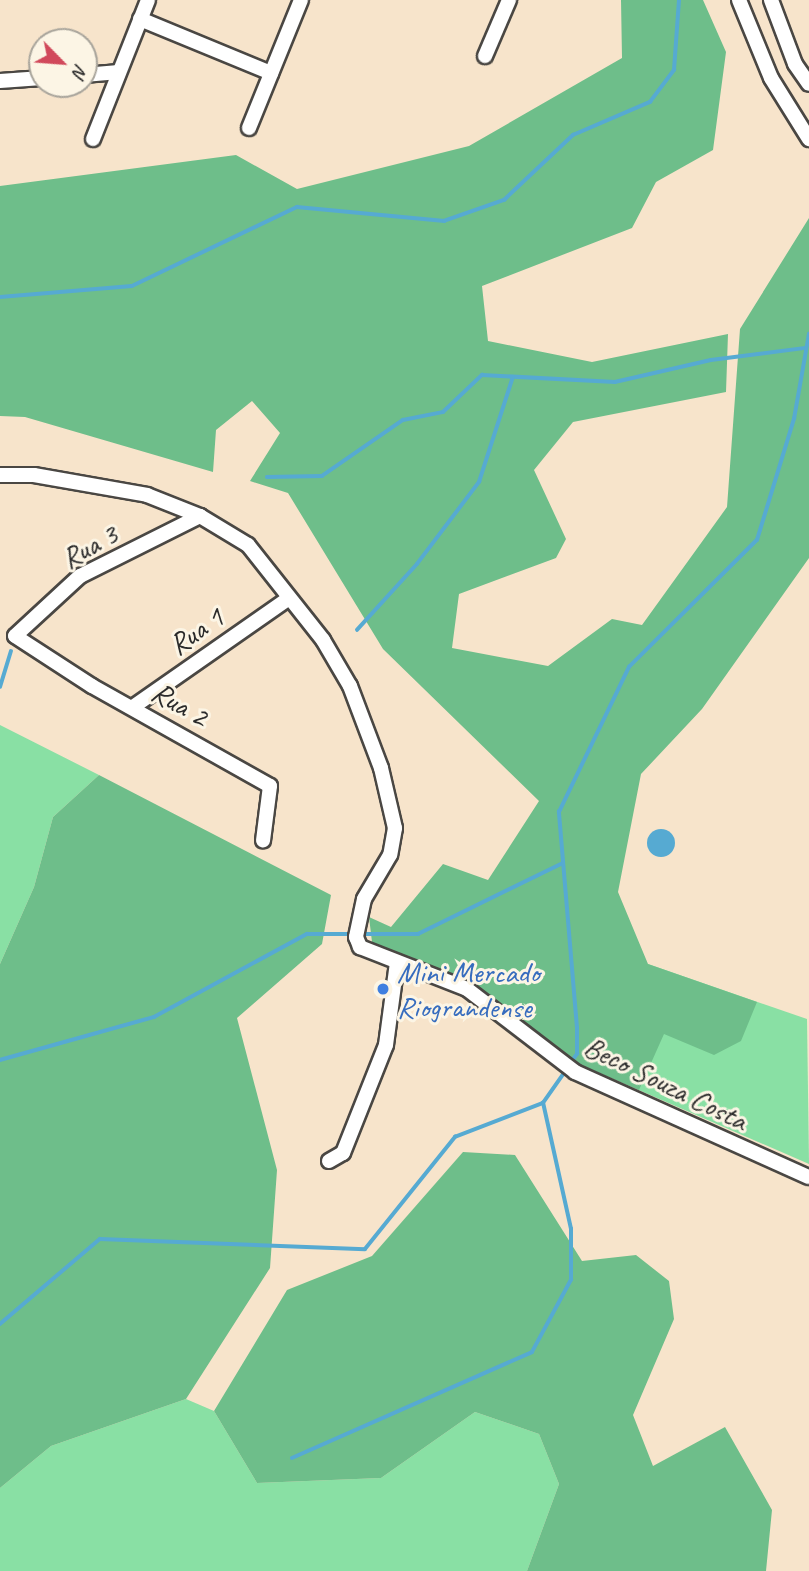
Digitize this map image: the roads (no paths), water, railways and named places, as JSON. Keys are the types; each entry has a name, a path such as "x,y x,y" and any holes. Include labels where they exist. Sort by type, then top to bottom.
{"street":[{"path":"93,139 148,0"},
{"path":"249,128 301,0"},
{"path":"485,56 509,0"},
{"path":"739,0 771,78 809,139"},
{"path":"771,0 795,64 809,85"},
{"path":"140,19 271,74"},
{"path":"98,74 119,72"},
{"path":"0,80 28,79"},
{"name":"Beco Souza Costa","path":"0,475 34,475 146,495 200,516 248,545 289,598 350,686 381,768 395,828 390,855 364,900 356,937 360,947 467,989 575,1072 809,1177"},
{"name":"Rua 3","path":"15,636 80,576 200,516"},
{"name":"Rua 1","path":"133,707 289,598"},
{"name":"Rua 2","path":"15,636 38,654 272,787 263,841"},
{"path":"329,1161 343,1153 386,1045 397,963"}],"water":[{"path":"661,829 671,833 675,843 671,853 661,857 651,853 647,843 651,833"}],"waterway":[{"path":"0,297 132,286 297,207 444,221 504,200 573,135 650,102 674,70 679,0"},
{"path":"569,1065 577,1054 577,1028 559,812 629,667 757,540 794,419 809,334"},
{"path":"267,477 322,476 403,420 443,412 482,375 615,382 711,360 805,348"},
{"path":"357,630 417,564 479,482 513,377"},
{"path":"0,687 11,652"},
{"path":"360,934 418,934 563,863"},
{"path":"0,1060 154,1017 307,934 352,934"},
{"path":"0,1324 100,1239 365,1249 455,1137 543,1103 565,1071"},
{"path":"292,1458 532,1352 571,1280 571,1229 543,1103"}],"place":[{"name":"Mini Mercado Riograndense","path":"383,989"}]}
